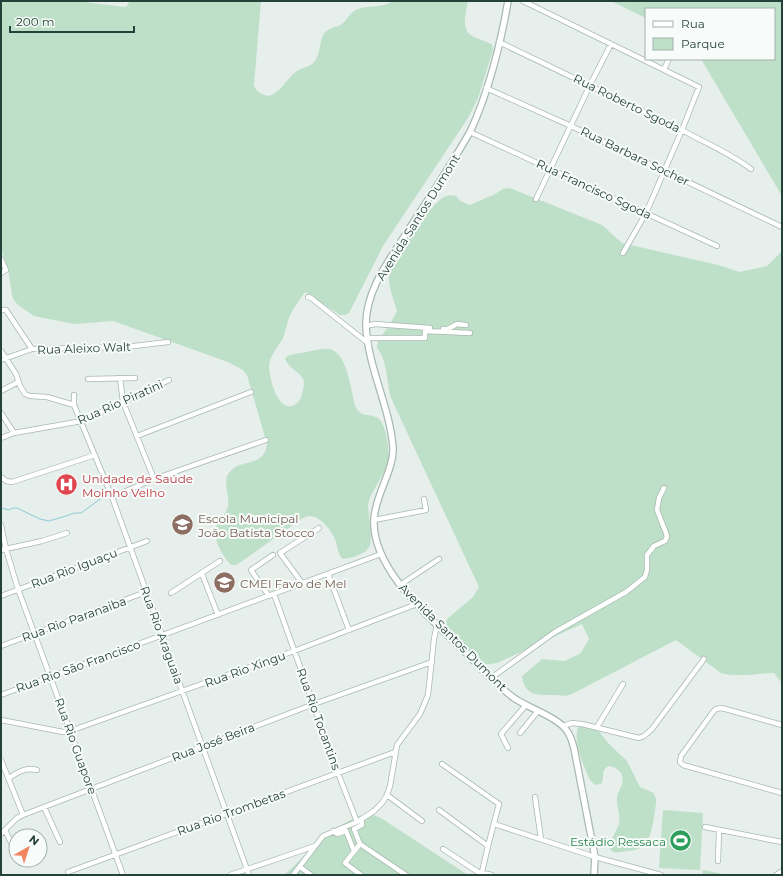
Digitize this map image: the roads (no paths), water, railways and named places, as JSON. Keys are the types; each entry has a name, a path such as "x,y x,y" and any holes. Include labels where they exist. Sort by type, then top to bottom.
{"street":[{"name":"Avenida Santos Dumont","path":"508,1 499,42 476,120 379,278 367,310 366,326 368,341 393,450 392,460 375,508 375,536 381,554 400,585 417,604 507,693 564,726"},
{"path":"523,1 699,87 665,171 646,213 623,253"},
{"name":"Rua Roberto Sgoda","path":"499,42 736,157 752,169"},
{"path":"536,199 611,44"},
{"path":"664,69 668,60"},
{"name":"Rua Barbara Socher","path":"486,88 571,126 782,227"},
{"name":"Rua Francisco Sgoda","path":"470,132 717,246"},
{"path":"1,259 6,270 1,273"},
{"path":"308,297 368,341 425,338 425,331 470,334"},
{"path":"1,310 6,310 32,349"},
{"path":"366,326 375,324 448,330 457,324 466,325"},
{"name":"Rua Aleixo Walt","path":"3,359 32,349 126,347 168,342"},
{"path":"1,351 3,359 16,374 23,391 30,396 47,397 74,405"},
{"path":"120,378 123,402 154,479"},
{"path":"88,380 135,378"},
{"name":"Rua Rio Piratini","path":"1,438 14,433 82,421 169,380"},
{"path":"1,391 18,382"},
{"path":"137,436 251,392"},
{"name":"Rua Rio Araguaia","path":"74,395 74,405 82,421 112,497 249,875"},
{"path":"1,413 14,433"},
{"path":"112,497 154,479 266,440"},
{"path":"1,477 6,481 12,482 95,455"},
{"path":"491,678 555,632 626,592 645,577 647,570 647,555 654,546 665,541 667,538 657,510 659,498 664,488"},
{"path":"374,520 426,510 424,499"},
{"name":"Rua Rio Guapore","path":"1,525 3,550 51,676 123,875"},
{"path":"302,583 280,553 319,528"},
{"path":"3,550 42,542 67,533"},
{"name":"Rua Rio Iguaçu","path":"1,596 148,541"},
{"name":"Rua Rio São Francisco","path":"1,695 381,554"},
{"path":"269,596 251,570 273,555"},
{"path":"400,585 439,559"},
{"path":"171,593 220,561"},
{"path":"202,574 218,615"},
{"path":"328,574 349,630"},
{"name":"Rua Rio Paranaiba","path":"1,646 146,592"},
{"name":"Rua Rio Tocantins","path":"274,594 338,773 359,820"},
{"name":"Rua Rio Xingu","path":"1,720 63,732 70,731 182,692 417,604"},
{"path":"293,875 323,836 359,820 376,809 387,795 397,745 420,714 428,695 437,624"},
{"path":"594,875 595,857 574,748 571,738 564,726 572,723 597,727 639,738 644,736 652,729 704,658"},
{"name":"Rua José Beira","path":"1,834 23,815 314,704 432,662"},
{"path":"597,727 623,684"},
{"path":"508,748 501,734 526,705"},
{"path":"782,725 722,708 716,709 681,756 680,762 683,765 782,793"},
{"path":"520,733 538,711"},
{"name":"Rua Rio Trombetas","path":"68,872 395,752"},
{"path":"1,760 23,815"},
{"path":"442,764 499,804 482,872"},
{"path":"8,778 29,768 37,770"},
{"path":"387,795 422,821"},
{"path":"535,797 541,839"},
{"path":"44,807 60,842"},
{"path":"439,810 488,846"},
{"path":"333,831 337,834 354,829 362,825 362,822 359,820"},
{"path":"494,824 595,857 661,875"},
{"path":"705,828 782,842"},
{"path":"354,829 360,844 406,875"},
{"path":"5,830 8,836"},
{"path":"718,861 719,830"},
{"path":"346,831 354,851"},
{"path":"360,844 345,863 361,875"},
{"path":"230,875 315,846"},
{"path":"443,849 478,872 492,875"},
{"path":"300,867 311,875"},
{"path":"776,875 782,871"}],"waterway":[{"path":"1,508 9,510 17,508 40,519 49,521 74,513 81,513 103,497"}],"place":[{"name":"Unidade de Saúde Moinho Velho","path":"66,485"},
{"name":"Escola Municipal João Batista Stocco","path":"182,525"},
{"name":"CMEI Favo de Mel","path":"224,583"},
{"name":"Estádio Ressaca","path":"681,841"}]}
